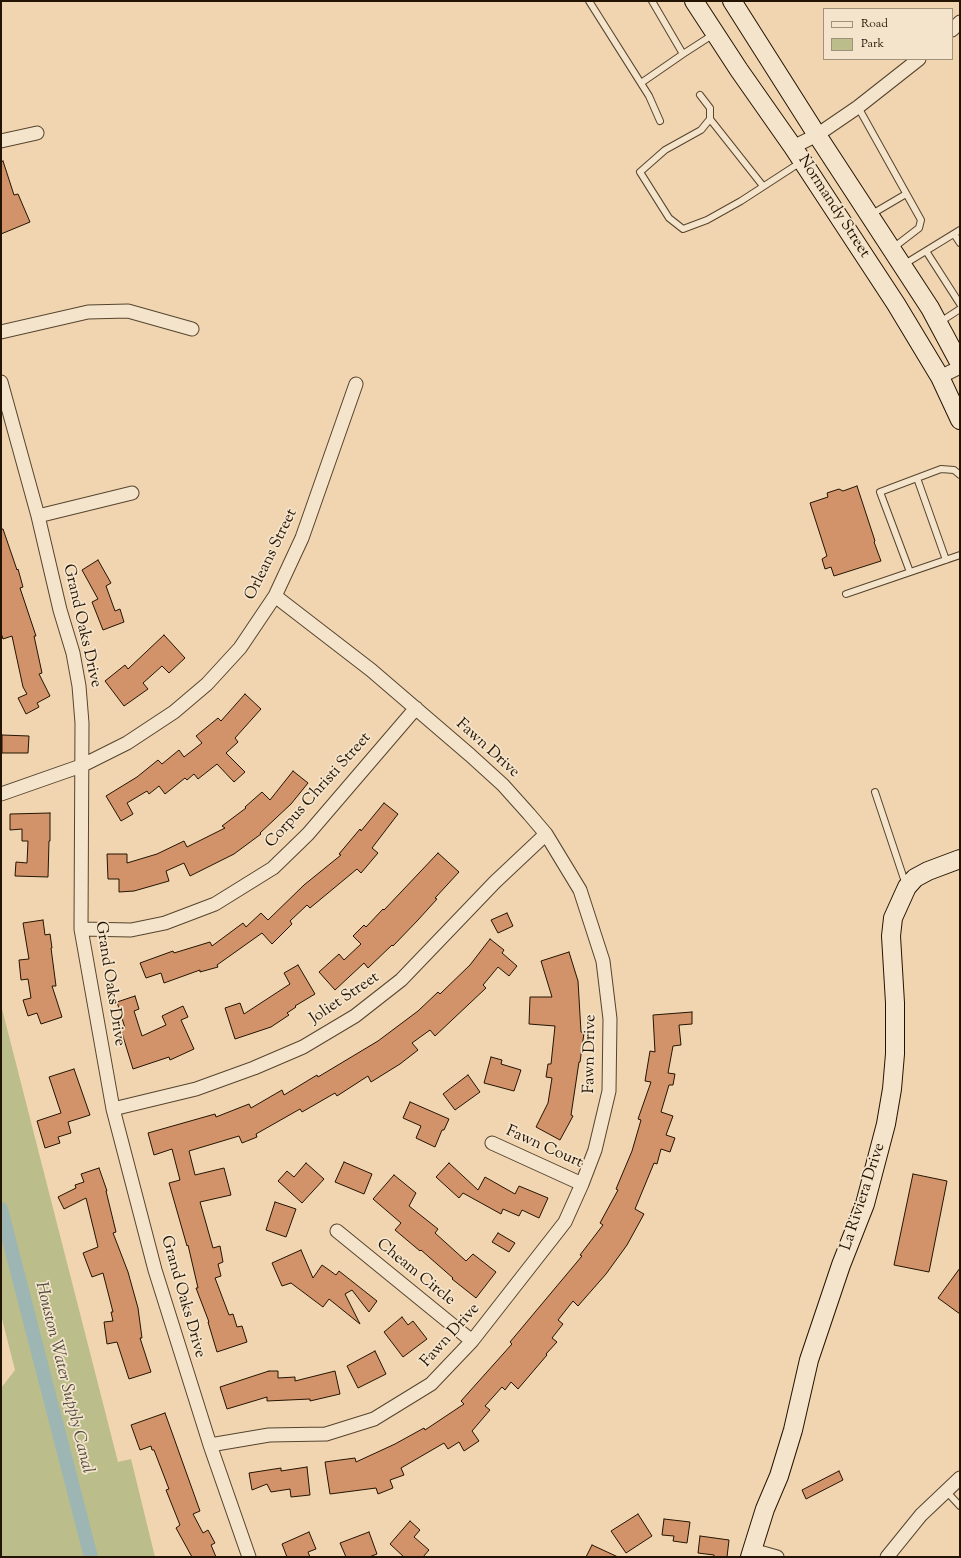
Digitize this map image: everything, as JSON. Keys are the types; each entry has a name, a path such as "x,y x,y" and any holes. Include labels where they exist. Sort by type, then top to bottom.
{"main road":[{"name":"Normandy Street","path":"694,1 739,70 798,154 896,304 940,377 960,420"},
{"name":"Normandy Street","path":"732,1 902,265 938,323 960,364"},
{"name":"La Riviera Drive","path":"751,1554 765,1509 779,1476 793,1430 809,1360 841,1265 865,1204 886,1124 892,1089 895,1054 896,1003 891,936 893,918 907,887 915,878 928,871 960,859"}],"street":[{"path":"798,154 817,135 858,108 918,60"},
{"path":"1,141 37,133"},
{"path":"1,332 88,312 128,311 192,328"},
{"path":"940,377 960,368"},
{"name":"Grand Oaks Drive","path":"1,382 38,516 60,610 73,653 79,686 82,723 81,929 113,1109 156,1270 210,1445 249,1557"},
{"name":"Orleans Street","path":"1,794 81,766 127,743 174,712 207,684 240,648 275,596 302,538 356,384"},
{"path":"38,516 132,493"},
{"name":"Fawn Drive","path":"210,1445 269,1435 326,1434 374,1419 431,1384 472,1342 565,1222 595,1150 609,1091 610,1019 603,961 580,890 546,834 503,785 416,708 371,670 275,596"},
{"name":"Corpus Christi Street","path":"81,929 131,930 165,923 215,904 272,868 308,834 416,708"},
{"name":"Joliet Street","path":"113,1109 196,1089 254,1068 303,1047 355,1016 401,980 495,882 546,834"},
{"name":"Fawn Court","path":"492,1143 582,1184"},
{"name":"Cheam Circle","path":"337,1231 472,1342"},
{"path":"887,1557 922,1515 960,1478"},
{"path":"751,1554 777,1557"}],"lane":[{"path":"589,1 649,96 660,121"},
{"path":"652,1 683,54"},
{"path":"641,83 715,33"},
{"path":"700,95 710,108 710,119 763,186"},
{"path":"858,108 921,220 919,228 891,249"},
{"path":"710,119 701,130 665,150 640,172 669,218 683,229 706,220 763,186 798,154"},
{"path":"870,216 906,194"},
{"path":"902,265 960,230"},
{"path":"954,234 960,243"},
{"path":"926,251 960,304"},
{"path":"938,323 960,309"},
{"path":"910,572 880,492 941,469 954,470 960,475"},
{"path":"917,478 946,560"},
{"path":"846,594 960,555"},
{"path":"875,792 907,887"},
{"path":"946,1491 960,1506"}],"green space":[{"path":"1,1005 118,1462 131,1459 155,1557 1,1557 1,1388 15,1370 1,1315"}],"building":[{"path":"3,161 14,195 18,194 30,222 1,234 1,162"},
{"path":"857,486 881,561 834,576 831,567 825,569 822,559 827,556 810,503 828,497 827,493 839,489 843,491"},
{"path":"1,529 3,529 17,570 18,569 23,587 20,588 36,636 34,636 42,673 39,674 50,696 37,703 39,707 26,714 18,698 27,694 23,687 12,636 3,639 1,633"},
{"path":"98,560 111,583 106,586 115,611 120,609 124,622 103,630 92,602 98,599 82,570"},
{"path":"164,635 185,658 169,673 162,666 143,683 148,689 124,706 105,681 125,665 128,669"},
{"path":"245,694 261,709 235,738 238,742 226,753 245,772 234,782 217,764 198,779 194,774 187,780 185,778 165,794 159,786 149,794 147,791 127,803 133,814 121,821 106,796 137,777 158,760 162,764 179,750 184,757 202,743 196,736 218,718 221,721"},
{"path":"2,735 29,736 28,753 2,753"},
{"path":"293,771 308,783 291,804 260,833 261,834 234,854 190,876 184,863 166,871 169,881 134,891 119,892 119,879 108,879 107,854 127,854 127,863 157,854 184,841 187,847 225,828 222,826 246,808 245,807 262,792 270,800"},
{"path":"384,803 398,814 372,848 378,853 361,873 357,869 310,908 307,905 290,921 292,924 272,944 262,933 217,965 218,967 200,972 200,970 164,983 161,973 146,978 140,963 173,951 174,953 210,942 212,946 243,923 246,927 261,913 268,920 304,885 341,855 339,854 360,829 361,831"},
{"path":"50,813 48,877 15,876 16,862 27,863 28,841 22,841 22,829 10,830 10,814"},
{"path":"438,853 459,872 435,898 437,899 393,946 392,945 368,968 364,963 335,990 319,972 339,954 344,960 361,944 353,936 364,925 366,927 383,909 384,910"},
{"path":"507,913 513,926 498,933 491,920"},
{"path":"43,920 45,935 50,934 56,986 52,986 62,1017 41,1024 37,1013 28,1016 23,1000 31,998 28,979 21,980 19,960 29,959 23,923"},
{"path":"490,939 504,950 502,953 517,966 509,976 498,967 483,985 486,988 435,1036 430,1030 412,1043 418,1050 400,1064 371,1082 368,1076 337,1096 335,1093 302,1112 300,1109 256,1134 257,1137 242,1143 239,1136 189,1151 195,1175 224,1168 231,1195 200,1202 213,1248 220,1246 223,1262 218,1264 221,1276 215,1278 229,1315 233,1314 237,1327 242,1326 247,1342 217,1352 209,1322 196,1288 198,1288 188,1245 187,1246 169,1183 180,1180 172,1149 154,1155 148,1133 215,1114 216,1117 249,1104 251,1108 282,1090 284,1095 317,1075 318,1077 378,1041 418,1011 438,992 440,994 470,965"},
{"path":"569,952 578,981 581,1032 584,1033 571,1115 573,1116 560,1140 536,1127 548,1103 552,1078 546,1077 548,1064 551,1064 555,1026 529,1024 530,997 552,997 541,961"},
{"path":"298,965 315,994 295,1006 296,1007 287,1013 289,1015 271,1027 235,1039 225,1008 240,1003 244,1014 290,984 284,973"},
{"path":"135,996 139,1009 134,1011 142,1036 166,1025 162,1016 183,1006 188,1017 181,1020 194,1049 170,1060 169,1057 133,1069 121,1030 125,1028 117,1002"},
{"path":"692,1012 692,1024 679,1025 681,1045 673,1046 668,1073 675,1074 673,1085 669,1085 661,1112 673,1116 666,1135 675,1138 670,1152 661,1149 657,1164 654,1163 635,1209 644,1214 627,1245 606,1274 578,1306 573,1301 558,1320 563,1324 552,1338 557,1342 518,1389 511,1382 505,1390 502,1387 485,1406 490,1410 472,1431 479,1441 464,1451 459,1442 448,1449 444,1443 401,1468 404,1475 390,1480 393,1488 378,1494 376,1488 330,1494 325,1462 355,1458 356,1462 395,1444 424,1428 425,1430 464,1404 461,1401 512,1344 510,1342 582,1256 580,1255 603,1225 600,1223 618,1190 616,1189 632,1151 641,1120 638,1119 651,1082 645,1081 650,1051 655,1052 653,1015"},
{"path":"491,1057 502,1060 501,1064 521,1070 514,1091 484,1083"},
{"path":"74,1069 90,1115 68,1122 71,1133 58,1137 60,1143 45,1148 37,1121 61,1113 49,1077"},
{"path":"468,1075 480,1092 455,1110 443,1094"},
{"path":"410,1102 449,1119 444,1130 442,1130 435,1147 416,1138 421,1126 403,1118"},
{"path":"344,1162 372,1174 364,1194 335,1182"},
{"path":"306,1163 324,1179 302,1203 278,1181 287,1171 294,1177"},
{"path":"449,1163 478,1190 485,1177 515,1194 519,1186 548,1198 539,1218 522,1210 519,1216 503,1209 501,1214 463,1193 459,1198 436,1177"},
{"path":"99,1168 107,1191 116,1232 113,1233 128,1272 138,1308 142,1338 140,1338 151,1372 129,1379 117,1342 107,1344 104,1322 113,1321 111,1312 113,1312 103,1273 92,1277 83,1253 98,1247 86,1198 64,1209 58,1197 76,1188 75,1185 84,1182 81,1174"},
{"path":"913,1174 947,1181 929,1272 894,1265"},
{"path":"394,1175 416,1193 409,1206 438,1229 435,1233 466,1261 473,1254 496,1272 476,1298 452,1279 453,1278 421,1250 420,1251 395,1230 401,1223 373,1199"},
{"path":"275,1202 296,1209 286,1237 266,1230"},
{"path":"498,1233 515,1243 509,1252 492,1242"},
{"path":"301,1250 313,1278 322,1265 336,1275 339,1271 377,1301 369,1312 352,1290 345,1294 360,1324 329,1299 323,1307 291,1283 282,1286 272,1263"},
{"path":"960,1268 960,1314 938,1298"},
{"path":"402,1317 408,1325 413,1321 427,1339 403,1357 384,1332"},
{"path":"375,1351 386,1374 358,1388 347,1366"},
{"path":"269,1371 278,1371 278,1378 295,1377 295,1381 335,1371 340,1394 310,1401 310,1399 267,1401 267,1397 227,1409 220,1387"},
{"path":"165,1413 200,1511 193,1514 203,1533 208,1530 215,1543 211,1545 216,1557 192,1557 176,1528 180,1525 166,1490 169,1489 154,1450 152,1450 151,1446 140,1450 131,1425"},
{"path":"307,1467 310,1495 291,1497 290,1489 271,1492 267,1484 252,1490 249,1473 281,1468 281,1471"},
{"path":"839,1471 843,1480 806,1499 802,1490"},
{"path":"638,1514 652,1536 626,1553 611,1531"},
{"path":"664,1519 690,1522 687,1543 673,1541 674,1536 662,1535"},
{"path":"410,1521 420,1530 414,1537 429,1550 423,1557 404,1557 390,1544"},
{"path":"309,1532 316,1549 308,1552 310,1557 287,1557 282,1544"},
{"path":"369,1532 377,1554 369,1557 346,1557 340,1543"},
{"path":"700,1536 729,1540 727,1557 714,1557 714,1555 698,1553"},
{"path":"592,1545 618,1557 586,1557"}],"waterway":[{"name":"Houston Water Supply Canal","path":"1,1209 91,1557"}]}
